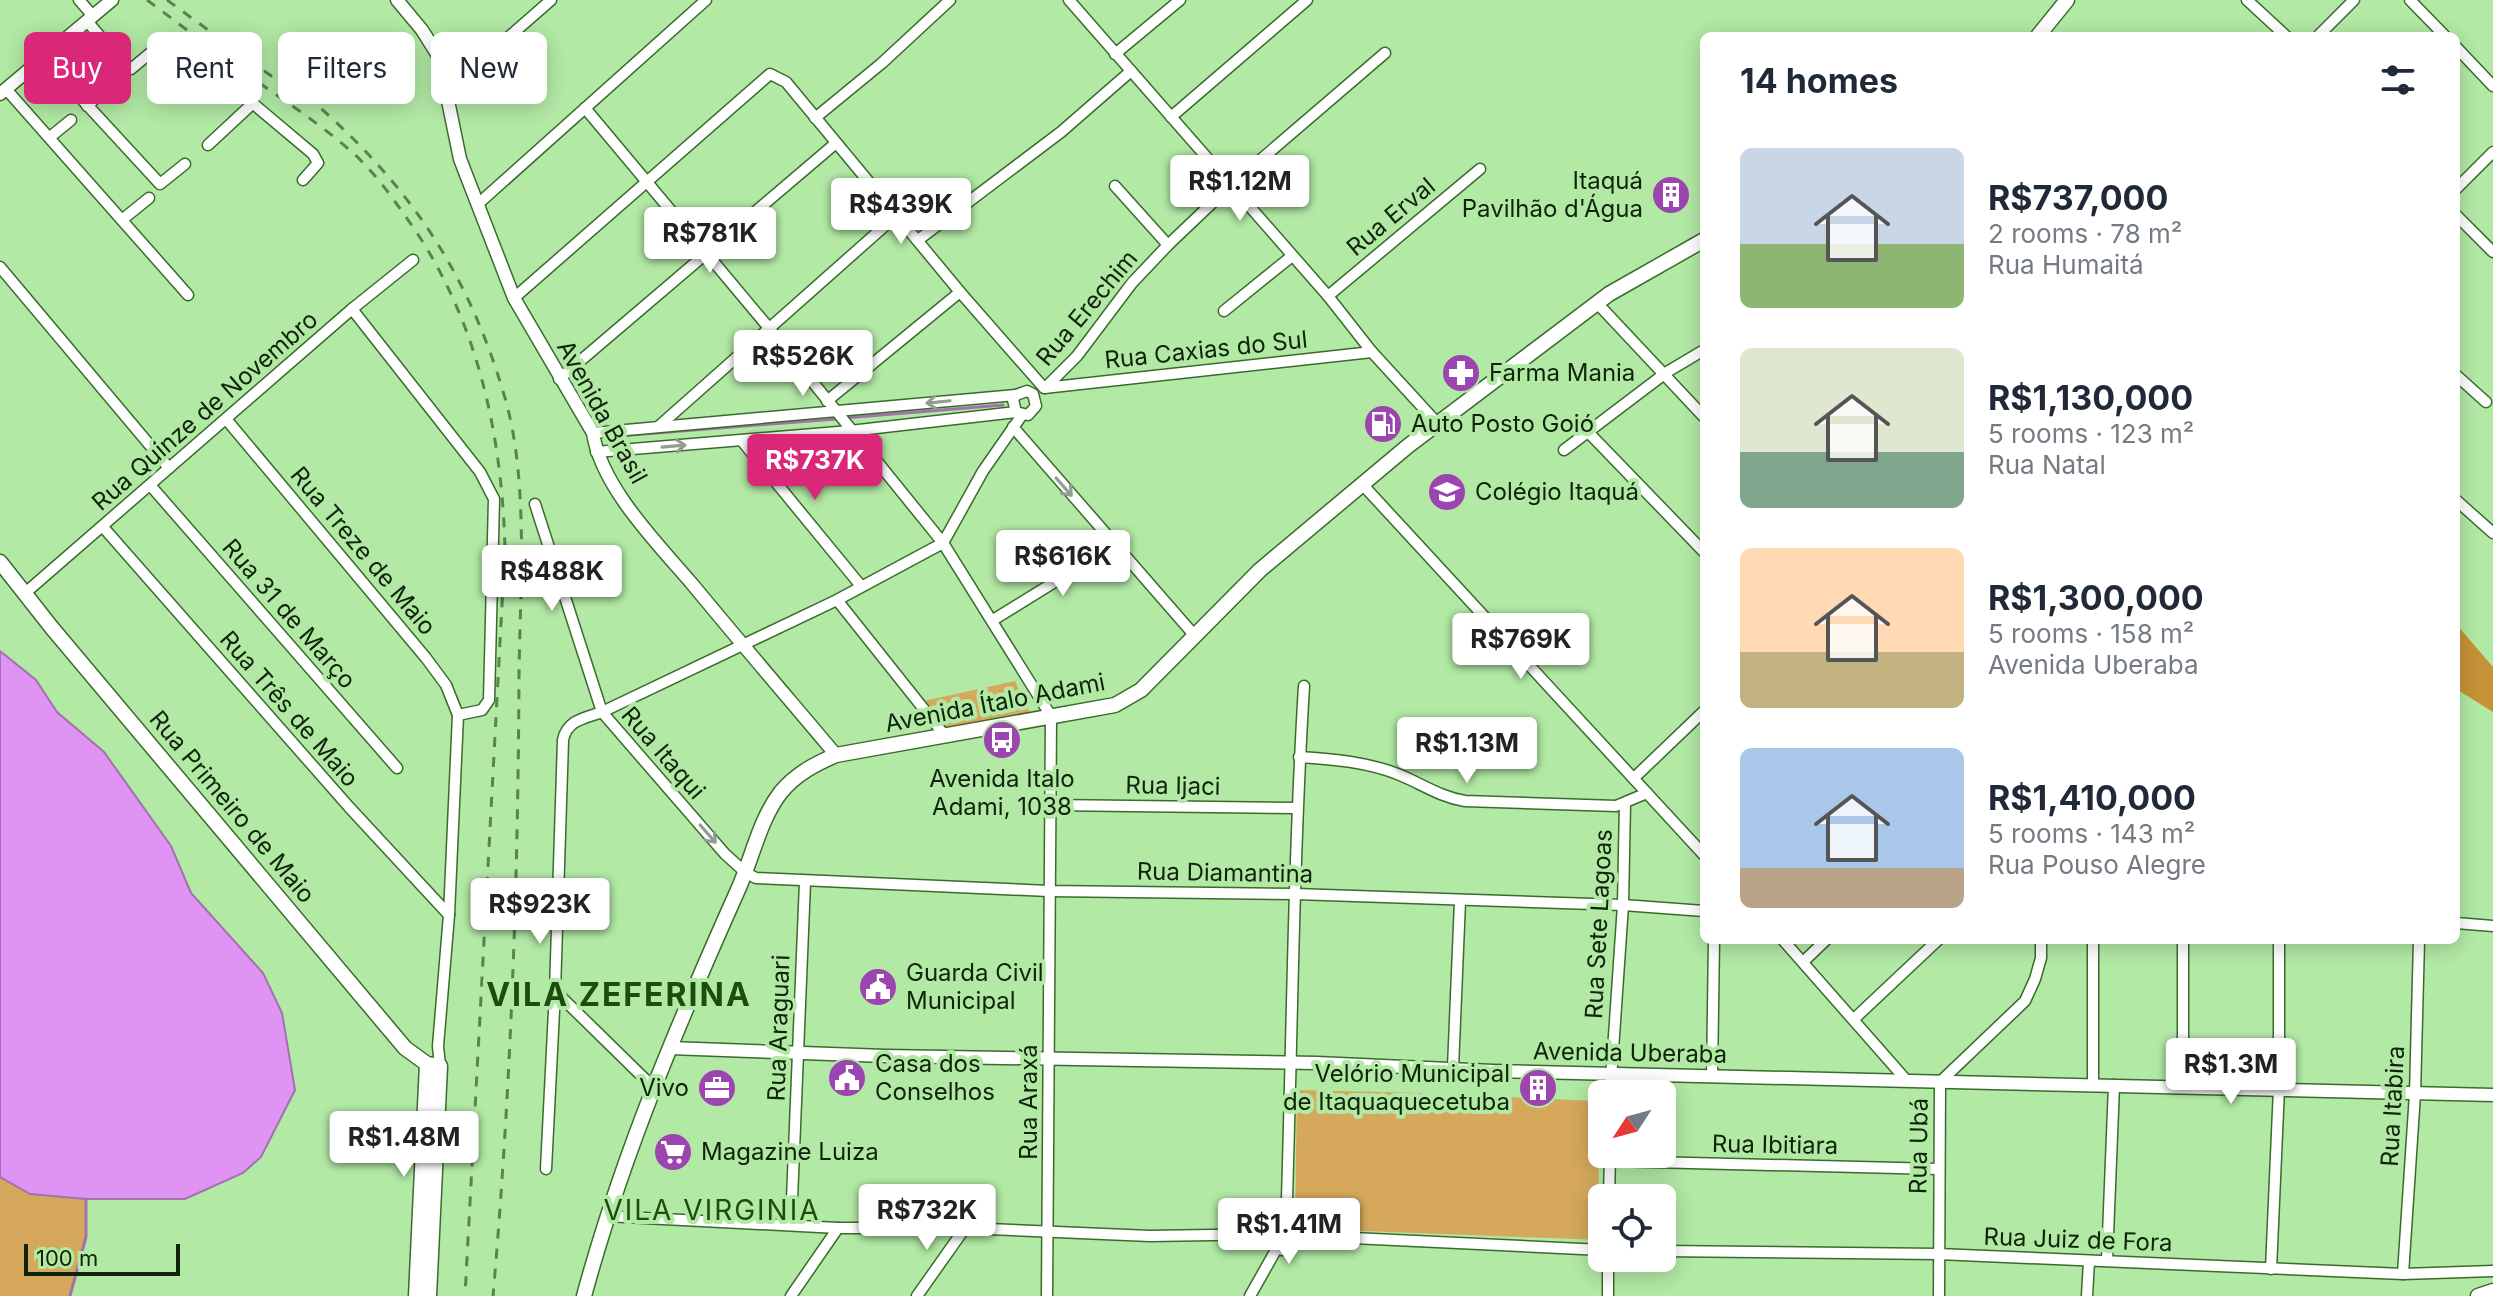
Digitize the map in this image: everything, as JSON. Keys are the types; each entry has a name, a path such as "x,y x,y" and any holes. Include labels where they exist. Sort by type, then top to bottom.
{"main road":[{"path":"2041,32 2067,0"},
{"name":"Avenida Ítalo Adami","path":"584,1296 606,1216 653,1087 765,822 782,791 807,768 836,755 1115,705 1133,696 1260,570 1437,423 1623,285 1700,242"},
{"name":"Rua Primeiro de Maio","path":"0,562 405,1048 434,1065"},
{"path":"416,1296 434,1065"},
{"path":"429,1296 434,1065"},
{"path":"2478,1296 2493,1291"}],"street":[{"path":"79,0 124,65 131,69 147,56"},
{"path":"74,32 112,0"},
{"path":"514,32 551,0"},
{"path":"478,204 706,0"},
{"path":"1069,0 1328,296 1372,352 1437,423"},
{"path":"1115,54 1180,0"},
{"path":"1171,117 1307,0"},
{"path":"2247,0 2282,32"},
{"path":"2322,32 2354,0"},
{"path":"2410,0 2441,32"},
{"path":"815,118 891,55 946,1"},
{"name":"Avenida Brasil","path":"404,2 431,42"},
{"path":"2460,51 2493,86"},
{"name":"Rua Erechim","path":"1034,396 1077,356 1132,283 1168,245 1230,186 1385,53"},
{"path":"918,240 1061,132 1131,71"},
{"path":"24,73 3,91 50,137 188,295"},
{"path":"514,298 766,75 774,74 786,82 1044,388"},
{"path":"208,145 252,104 317,159 317,167 303,180"},
{"name":"Avenida Brasil","path":"448,104 454,139 514,298 593,433 596,452 631,509 836,755"},
{"path":"87,106 160,184 185,164"},
{"path":"585,108 943,543 1051,716"},
{"path":"50,137 71,120"},
{"path":"559,379 836,143"},
{"path":"2460,185 2493,152"},
{"name":"Rua Erval","path":"1328,296 1480,169"},
{"path":"1115,186 1168,245"},
{"path":"123,219 149,198"},
{"path":"658,427 897,215"},
{"path":"2460,219 2493,252"},
{"path":"1224,311 1292,256"},
{"name":"Rua Quinze de Novembro","path":"24,594 352,309 413,260"},
{"path":"0,267 169,468"},
{"path":"827,401 960,292"},
{"path":"1597,303 1700,413"},
{"path":"352,309 480,472 494,499 489,700 482,710 458,715 449,915 434,1065"},
{"name":"Rua Caxias do Sul","path":"1044,388 1372,352"},
{"path":"1564,450 1664,375 1700,352"},
{"path":"2460,379 2486,402"},
{"name":"Rua Erechim","path":"1016,395 1027,391 1034,396 1036,406 1033,411 1019,413"},
{"path":"593,433 837,414 1016,395"},
{"path":"546,1169 563,740 566,728 837,600 943,543 983,471 1013,427 1019,413 1013,400 1016,395"},
{"path":"596,452 742,441 1019,413"},
{"name":"Rua Treze de Maio","path":"226,419 426,658 446,685 458,715"},
{"path":"1013,427 1195,636"},
{"path":"1588,432 1700,548"},
{"path":"742,441 861,586"},
{"path":"1362,484 1700,851"},
{"name":"Rua 31 de Março","path":"150,485 397,768"},
{"name":"Rua Itaqui","path":"535,504 602,712 725,854 746,873"},
{"path":"2460,504 2493,533"},
{"name":"Rua Três de Maio","path":"103,527 349,807 449,915"},
{"path":"993,620 1069,573 1111,541"},
{"path":"837,600 946,737"},
{"path":"1277,1248 1289,1247 1283,1233 1292,1063 1296,808 1304,686"},
{"path":"1634,778 1700,715"},
{"name":"Rua Araxá","path":"1047,1296 1051,716"},
{"path":"1299,757 1338,760 1380,769 1397,774 1440,796 1465,801 1596,806 1625,803 1647,793"},
{"name":"Rua Sete Lagoas","path":"1610,1080 1623,905 1625,803"},
{"name":"Rua Ijaci","path":"1050,805 1296,808"},
{"name":"Rua Diamantina","path":"746,873 756,878 805,882 1049,891 1295,894 1623,905 1700,911"},
{"name":"Rua Araguari","path":"791,1224 805,882"},
{"path":"1453,1068 1460,901"},
{"path":"2460,923 2493,926"},
{"path":"1712,1077 1714,944"},
{"path":"1787,944 1907,1081"},
{"path":"1804,961 1822,944"},
{"path":"1854,1019 1934,944"},
{"name":"Rua Ubá","path":"1939,1296 1940,1082 2025,1001 2038,968 2041,944"},
{"path":"2093,944 2093,1085"},
{"path":"2183,944 2183,1087"},
{"path":"2271,1269 2279,1088 2279,944"},
{"name":"Rua Itabira","path":"2403,1274 2415,1094 2419,944"},
{"path":"555,991 653,1087"},
{"name":"Avenida Uberaba","path":"670,1048 2493,1095"},
{"path":"2107,1260 2114,1085"},
{"name":"Rua Ibitiara","path":"1676,1159 1938,1169"},
{"path":"606,1216 838,1228 965,1228 1150,1236 1283,1233 1588,1249"},
{"path":"791,1296 838,1228"},
{"path":"917,1296 965,1228"},
{"path":"1277,1248 1272,1240 1283,1233"},
{"path":"1250,1296 1277,1248"},
{"name":"Rua Juiz de Fora","path":"1676,1251 1938,1254 2403,1274 2493,1271"},
{"path":"2087,1296 2089,1261"},
{"path":"1608,1272 1608,1296"}],"shaded area":[{"path":"2460,629 2493,667 2493,712 2460,691"},
{"path":"0,651 36,680 57,712 104,752 171,846 191,893 263,973 282,1013 295,1090 261,1157 243,1173 185,1199 86,1199 30,1194 0,1177"},
{"path":"1015,681 1031,715 949,731 924,701"},
{"path":"1297,1090 1422,1093 1450,1109 1484,1096 1588,1101 1588,1168 1598,1168 1599,1184 1588,1184 1588,1240 1310,1229 1295,1225"},
{"path":"0,1177 30,1194 86,1199 86,1237 69,1296 0,1296"}],"waterway":[{"path":"844,418 1003,405"},
{"path":"618,436 836,419"},
{"path":"70,1296 86,1237 86,1199"}],"railway":[{"path":"147,0 302,112 352,152 374,175 400,208 451,293 481,375 498,461 505,549 465,1296"},
{"path":"167,0 278,81"},
{"path":"316,104 365,150 396,186 449,262 489,349 513,430 521,535 517,831 509,1063 493,1296"}],"place":[{"name":"Itaquá Pavilhão d'Água","path":"1671,195"},
{"name":"Farma Mania","path":"1461,373"},
{"name":"Auto Posto Goió","path":"1383,424"},
{"name":"Colégio Itaquá","path":"1447,492"},
{"name":"Avenida Italo Adami, 1038","path":"1002,740"},
{"name":"Guarda Civil Municipal","path":"878,987"},
{"name":"Casa dos Conselhos","path":"847,1078"},
{"name":"Vivo","path":"717,1088"},
{"name":"Velório Municipal de Itaquaquecetuba","path":"1538,1088"},
{"name":"Magazine Luiza","path":"673,1152"}],"district":[{"name":"VILA ZEFERINA","path":"619,995"},
{"name":"VILA VIRGINIA","path":"712,1210"}]}
